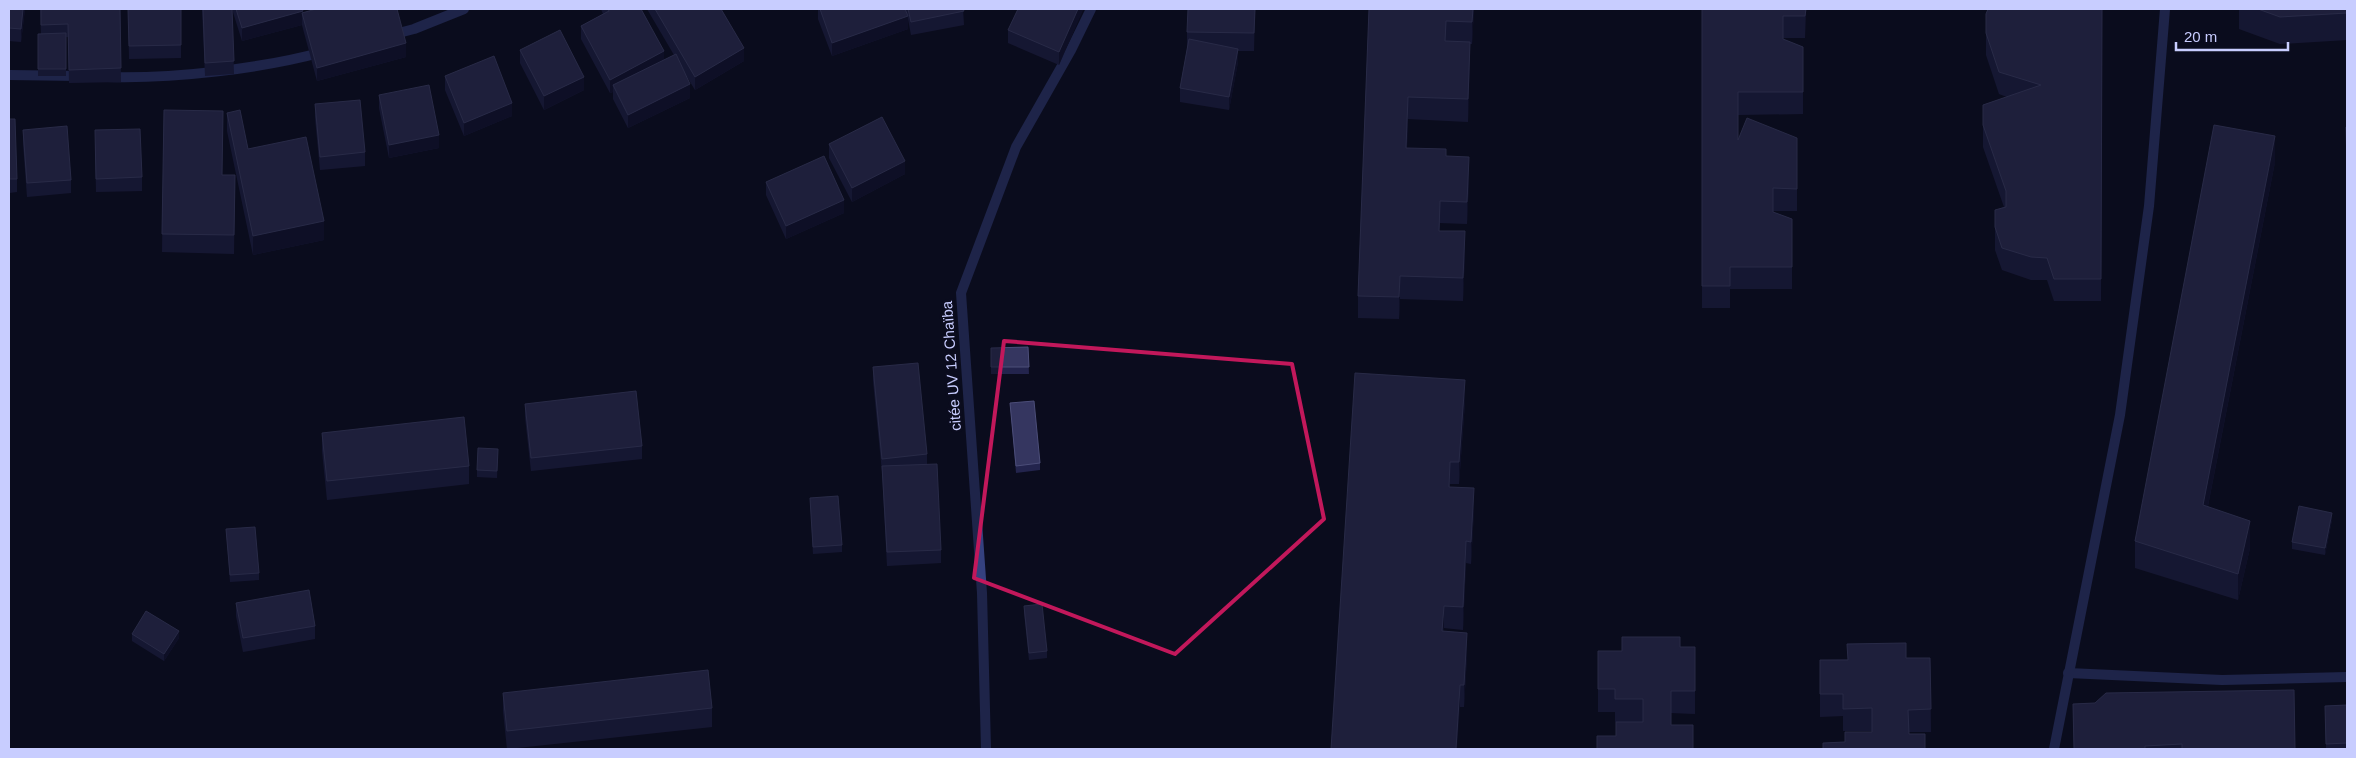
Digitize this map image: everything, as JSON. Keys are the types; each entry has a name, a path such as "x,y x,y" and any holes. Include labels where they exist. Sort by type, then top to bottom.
{"street":[{"path":"376,39 414,29 464,9"},
{"name":"citée UV 12 Chaïba","path":"986,749 982,593 961,293 1016,147 1072,50 1091,9"},
{"path":"2054,749 2120,415 2149,206 2165,9"},
{"path":"9,75 132,78 238,68 329,51"},
{"path":"2068,673 2222,680 2347,677"}],"highlighted area":[{"path":"1004,341 1292,364 1324,519 1175,654 974,578"}],"building":[{"path":"9,9 23,9 21,29 9,28"},
{"path":"41,9 120,9 121,68 69,70 68,24 41,25"},
{"path":"128,9 181,9 181,45 129,46"},
{"path":"203,9 232,9 234,61 205,63"},
{"path":"236,9 302,9 303,11 242,28"},
{"path":"316,9 397,9 406,43 317,68 302,13"},
{"path":"608,9 641,9 664,51 610,80 581,26 609,11"},
{"path":"655,9 721,9 744,48 695,77"},
{"path":"820,9 905,9 908,16 832,43"},
{"path":"908,9 963,9 964,11 911,22"},
{"path":"1018,9 1078,9 1059,52 1008,30"},
{"path":"1188,9 1255,9 1254,33 1187,32"},
{"path":"1369,9 1473,9 1472,22 1446,21 1445,41 1470,42 1468,99 1408,97 1406,148 1446,149 1446,156 1469,157 1467,202 1440,201 1439,231 1465,231 1463,278 1400,276 1399,297 1358,296"},
{"path":"1702,9 1806,9 1805,16 1783,16 1783,39 1803,47 1803,92 1738,92 1738,140 1747,118 1797,138 1797,189 1773,188 1773,212 1792,219 1792,267 1730,267 1730,286 1702,286"},
{"path":"1988,9 2102,9 2101,279 2054,279 2047,258 2031,257 2002,248 1995,227 1995,210 2006,207 2006,191 1983,125 1983,105 2041,85 1999,72 1986,33 1986,14"},
{"path":"2258,9 2347,9 2347,13 2280,17"},
{"path":"560,30 584,77 544,96 520,50"},
{"path":"66,33 66,69 38,69 38,34"},
{"path":"1189,39 1238,49 1229,97 1180,88"},
{"path":"676,54 690,84 628,115 613,85"},
{"path":"494,56 512,103 464,123 445,76"},
{"path":"429,85 439,135 389,145 379,95"},
{"path":"360,100 365,152 320,157 315,104"},
{"path":"164,110 223,111 222,175 235,175 234,235 162,234"},
{"path":"240,110 248,149 306,137 324,221 253,236 227,113"},
{"path":"882,117 905,161 852,188 829,144"},
{"path":"9,119 15,119 17,179 9,179"},
{"path":"2214,125 2275,136 2203,505 2250,521 2238,574 2135,541"},
{"path":"67,126 71,180 27,183 23,130"},
{"path":"2346,127 2347,127 2347,165"},
{"path":"140,129 142,177 96,179 95,130"},
{"path":"824,156 844,200 786,226 766,182"},
{"path":"1028,347 1029,367 991,367 991,348"},
{"path":"918,363 927,454 882,459 873,367"},
{"path":"1355,373 1465,380 1459,462 1450,462 1449,487 1474,488 1471,542 1466,541 1463,607 1444,606 1442,631 1467,633 1464,685 1460,685 1456,749 1331,749"},
{"path":"636,391 642,446 531,458 525,404"},
{"path":"1034,401 1040,463 1016,466 1010,403"},
{"path":"464,417 469,466 327,481 322,433"},
{"path":"478,448 498,449 497,471 477,470"},
{"path":"937,464 941,550 887,552 882,466"},
{"path":"838,496 842,545 813,547 810,498"},
{"path":"2299,506 2332,513 2325,548 2292,542"},
{"path":"255,527 259,573 230,575 226,529"},
{"path":"309,590 315,626 243,638 236,603"},
{"path":"1042,604 1047,651 1029,653 1024,606"},
{"path":"146,611 179,631 164,654 132,634"},
{"path":"1622,637 1680,637 1680,647 1695,647 1695,691 1671,691 1671,725 1693,725 1693,749 1597,749 1597,736 1616,736 1616,722 1643,722 1643,699 1615,699 1615,689 1598,689 1598,651 1622,651"},
{"path":"1906,643 1906,658 1930,658 1931,709 1908,710 1909,734 1925,734 1925,749 1823,749 1823,743 1845,742 1845,732 1872,732 1872,708 1843,709 1843,694 1820,694 1820,660 1848,660 1847,644"},
{"path":"708,670 712,708 507,731 503,693"},
{"path":"2294,690 2295,749 2182,749 2182,744 2145,746 2145,749 2074,749 2073,704 2095,703 2106,693"},
{"path":"2347,705 2347,743 2326,744 2325,706"}]}
